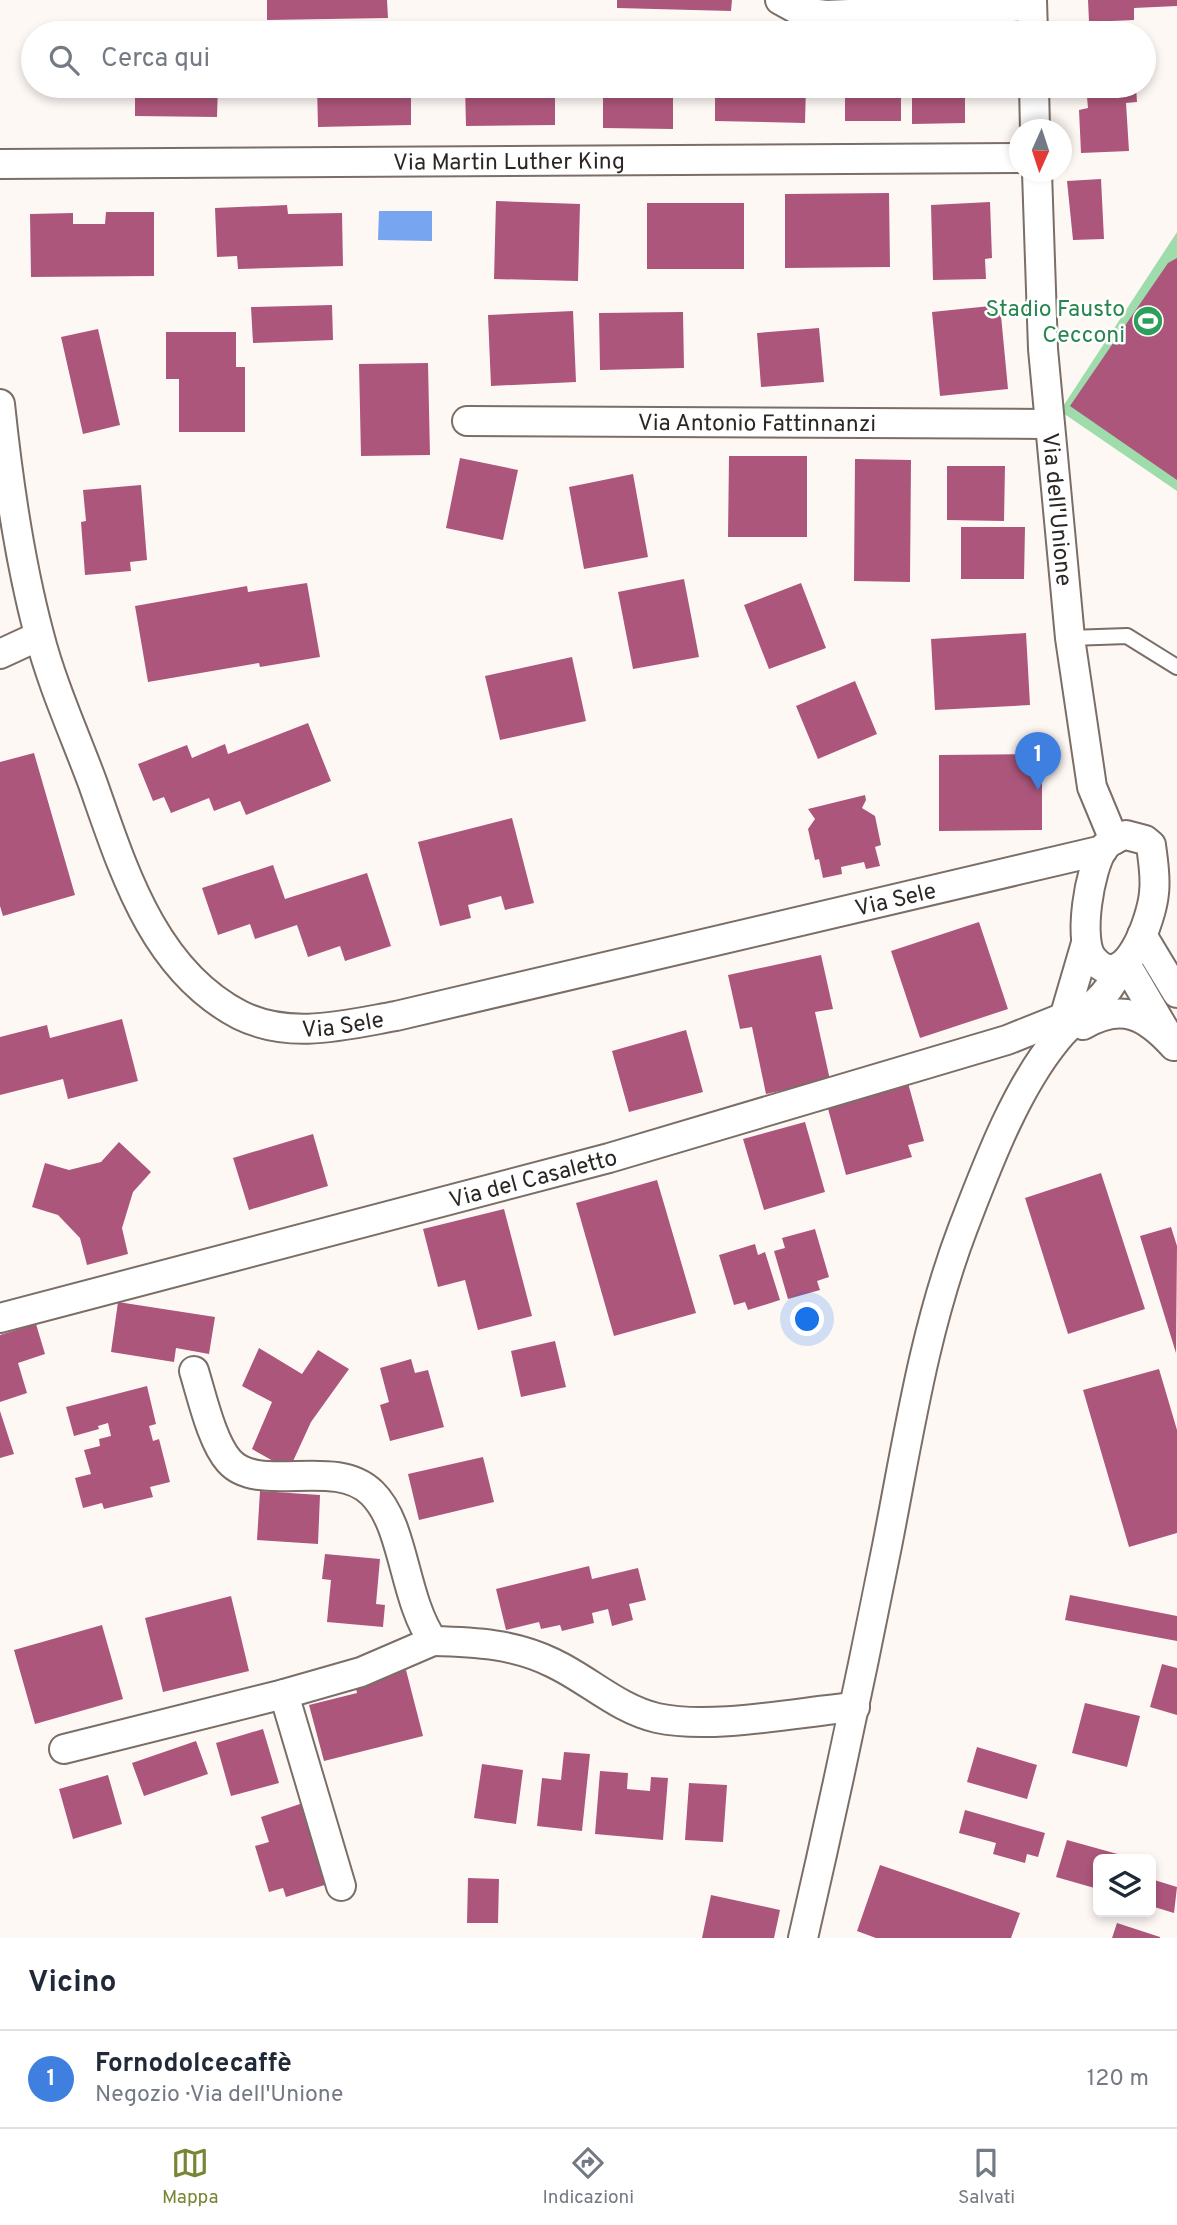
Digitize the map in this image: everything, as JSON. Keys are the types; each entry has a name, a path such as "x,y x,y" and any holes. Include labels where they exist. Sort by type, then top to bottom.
{"street":[{"path":"780,0 803,12 826,15 1032,13"},
{"path":"1034,98 1035,119"},
{"name":"Via Martin Luther King","path":"0,164 1009,158"},
{"name":"Via dell'Unione","path":"1037,182 1048,424 1070,638 1092,787 1108,845"},
{"name":"Via Sele","path":"0,404 12,498 39,636 124,871 152,925 179,966 194,982 228,1008 266,1025 314,1029 396,1016 1108,845 1135,836 1164,844"},
{"name":"Via Antonio Fattinnanzi","path":"467,421 1048,424"},
{"path":"0,654 39,636"},
{"path":"1060,1028 1103,998 1113,986 1142,935 1164,844"},
{"path":"803,1938 855,1707 922,1365 940,1294 987,1168 1060,1028 1079,976 1086,943 1092,880 1108,845"},
{"path":"1142,935 1177,993"},
{"path":"1086,943 1093,959 1108,969 1122,967"},
{"path":"1122,967 1175,1049"},
{"name":"Via del Casaletto","path":"0,1318 609,1158 1007,1040 1115,1012 1147,1021 1175,1049"},
{"path":"194,1371 219,1445 237,1467 260,1474 338,1477 359,1483 372,1492 391,1525 416,1613 433,1641"},
{"path":"64,1749 361,1672 433,1641 487,1643 530,1653 554,1663 631,1708 673,1720 715,1721 855,1707"},
{"path":"284,1694 341,1886"}],"lane":[{"path":"1070,638 1127,636 1177,667"}],"green space":[{"name":"Stadio Fausto Cecconi","path":"1177,232 1177,491 1060,411"}],"water":[{"path":"379,211 432,211 432,241 378,240"}],"building":[{"path":"267,0 387,0 388,18 267,20"},
{"path":"617,0 732,0 731,11 617,8"},
{"path":"1088,0 1177,0 1177,6 1134,8 1134,20 1089,21"},
{"path":"135,98 218,98 217,117 135,116"},
{"path":"317,98 411,98 411,125 318,127"},
{"path":"465,98 555,98 555,125 466,126"},
{"path":"603,98 673,98 673,129 603,128"},
{"path":"715,98 806,98 805,123 715,121"},
{"path":"845,98 901,98 901,121 845,121"},
{"path":"912,98 965,98 965,123 912,124"},
{"path":"1087,98 1137,98 1137,102 1126,103 1129,151 1081,153 1079,110 1088,108"},
{"path":"1101,179 1104,239 1073,240 1067,182"},
{"path":"889,193 890,267 785,268 785,194"},
{"path":"496,201 580,204 578,281 494,279"},
{"path":"990,202 992,258 985,259 986,279 933,280 931,205"},
{"path":"647,203 744,203 744,269 647,269"},
{"path":"287,205 288,214 342,213 343,266 238,269 237,256 217,257 215,208"},
{"path":"106,212 154,212 154,276 31,277 30,214 73,213 73,224 105,224"},
{"name":"Stadio Fausto Cecconi","path":"1177,258 1177,480 1070,406 1168,263"},
{"path":"332,305 333,340 253,343 251,307"},
{"path":"1000,305 1008,389 940,396 932,312"},
{"path":"573,311 576,382 491,386 488,315"},
{"path":"683,312 684,368 600,370 599,313"},
{"path":"819,328 824,382 761,387 757,333"},
{"path":"98,329 120,425 83,434 61,337"},
{"path":"166,332 236,332 236,367 245,367 245,432 179,432 179,379 166,379"},
{"path":"428,363 430,455 361,456 359,364"},
{"path":"729,456 807,456 807,537 728,537"},
{"path":"460,458 518,470 503,540 446,528"},
{"path":"855,459 911,460 910,582 854,581"},
{"path":"947,466 1005,466 1004,521 947,520"},
{"path":"633,474 648,557 584,569 569,487"},
{"path":"141,485 147,560 130,562 131,571 85,575 81,522 86,521 83,490"},
{"path":"961,527 1025,527 1024,579 961,579"},
{"path":"684,579 699,657 633,669 618,592"},
{"path":"307,583 320,657 260,667 259,663 148,682 135,606 247,586 248,592"},
{"path":"801,583 826,648 769,669 744,605"},
{"path":"1026,633 1030,705 935,710 931,639"},
{"path":"572,657 586,721 500,740 485,676"},
{"path":"855,681 877,734 818,759 796,706"},
{"path":"308,723 331,781 246,815 240,801 214,811 209,798 171,813 164,797 153,801 138,764 187,745 192,758 225,744 228,754"},
{"path":"34,753 75,895 3,916 0,906 0,762"},
{"path":"1042,754 1042,830 939,831 939,755"},
{"path":"865,795 862,808 875,816 881,845 875,847 880,866 866,869 864,862 841,867 842,874 823,878 819,859 815,860 808,829 815,819 808,809"},
{"path":"512,818 534,903 505,910 501,896 468,905 471,918 440,926 418,842"},
{"path":"273,865 285,899 367,873 391,946 345,961 340,946 308,957 297,925 255,939 250,924 218,935 202,888"},
{"path":"979,922 1008,1009 920,1038 891,951"},
{"path":"821,955 833,1009 815,1012 830,1080 766,1094 752,1027 740,1029 728,975"},
{"path":"122,1019 138,1081 68,1099 63,1079 0,1095 0,1037 47,1025 50,1038"},
{"path":"686,1030 703,1092 629,1112 612,1051"},
{"path":"908,1083 924,1141 908,1145 912,1157 846,1175 827,1105"},
{"path":"805,1122 825,1192 764,1210 743,1139"},
{"path":"313,1134 328,1186 249,1210 233,1158"},
{"path":"119,1142 151,1172 133,1192 122,1228 128,1254 87,1265 80,1238 58,1215 32,1207 45,1163 69,1170 101,1162"},
{"path":"1101,1173 1145,1309 1068,1334 1025,1198"},
{"path":"657,1180 696,1313 614,1336 576,1203"},
{"path":"504,1209 532,1316 478,1330 465,1280 438,1287 423,1229"},
{"path":"1171,1227 1177,1246 1176,1353 1140,1236"},
{"path":"815,1229 829,1277 817,1281 820,1290 788,1299 774,1251 785,1248 782,1238"},
{"path":"755,1244 758,1255 765,1252 780,1300 748,1310 745,1302 734,1305 719,1255"},
{"path":"118,1302 215,1317 209,1354 176,1348 174,1362 111,1352"},
{"path":"36,1324 45,1354 18,1363 27,1393 0,1402 0,1335"},
{"path":"555,1341 566,1387 521,1397 511,1351"},
{"path":"259,1348 302,1374 318,1350 349,1369 311,1422 289,1470 252,1449 272,1402 242,1386"},
{"path":"411,1359 415,1373 428,1370 444,1427 390,1441 380,1405 389,1402 380,1368"},
{"path":"1159,1369 1177,1430 1177,1533 1129,1547 1083,1390"},
{"path":"147,1386 156,1424 149,1426 153,1441 159,1439 170,1482 150,1487 153,1497 104,1509 102,1503 83,1508 75,1478 91,1474 84,1450 100,1446 99,1439 111,1436 108,1423 98,1426 99,1429 74,1436 66,1407"},
{"path":"0,1411 14,1454 0,1458"},
{"path":"483,1457 494,1502 419,1520 408,1474"},
{"path":"260,1491 320,1495 318,1544 257,1540"},
{"path":"325,1554 380,1559 376,1604 385,1605 383,1627 327,1622 331,1580 322,1579"},
{"path":"589,1566 592,1579 638,1568 646,1600 629,1604 633,1620 612,1626 608,1609 592,1613 594,1623 562,1631 560,1625 541,1629 539,1622 506,1630 496,1589"},
{"path":"1070,1595 1177,1616 1177,1641 1065,1620"},
{"path":"231,1596 249,1671 163,1692 145,1618"},
{"path":"102,1625 123,1699 35,1724 14,1650"},
{"path":"1162,1664 1177,1668 1177,1715 1150,1707"},
{"path":"406,1670 423,1736 324,1761 309,1705 357,1693 355,1684"},
{"path":"1085,1703 1140,1716 1127,1767 1072,1753"},
{"path":"263,1729 279,1783 231,1796 216,1743"},
{"path":"196,1741 208,1774 144,1796 132,1763"},
{"path":"977,1747 1037,1765 1027,1799 967,1782"},
{"path":"564,1752 590,1754 582,1831 537,1826 542,1778 561,1780"},
{"path":"482,1764 523,1770 516,1824 474,1818"},
{"path":"600,1771 628,1773 627,1789 650,1791 651,1777 668,1778 663,1840 595,1834"},
{"path":"108,1775 122,1824 73,1839 59,1789"},
{"path":"689,1783 727,1785 723,1842 685,1840"},
{"path":"306,1802 331,1883 286,1897 283,1888 269,1892 255,1846 269,1842 261,1817"},
{"path":"965,1810 1045,1833 1038,1857 1027,1854 1025,1863 993,1854 996,1843 959,1833"},
{"path":"1067,1840 1118,1854 1093,1854 1093,1888 1056,1877"},
{"path":"880,1865 1020,1913 1011,1938 876,1938 857,1931"},
{"path":"468,1878 499,1879 498,1923 467,1923"},
{"path":"1156,1881 1177,1887 1174,1913 1156,1908"},
{"path":"711,1895 780,1910 774,1938 702,1938"},
{"path":"1117,1923 1160,1937 1160,1938 1112,1938"}],"place":[{"name":"Stadio Fausto Cecconi","path":"1148,321"},
{"name":"Fornodolcecaffè","path":"1038,790"}]}
